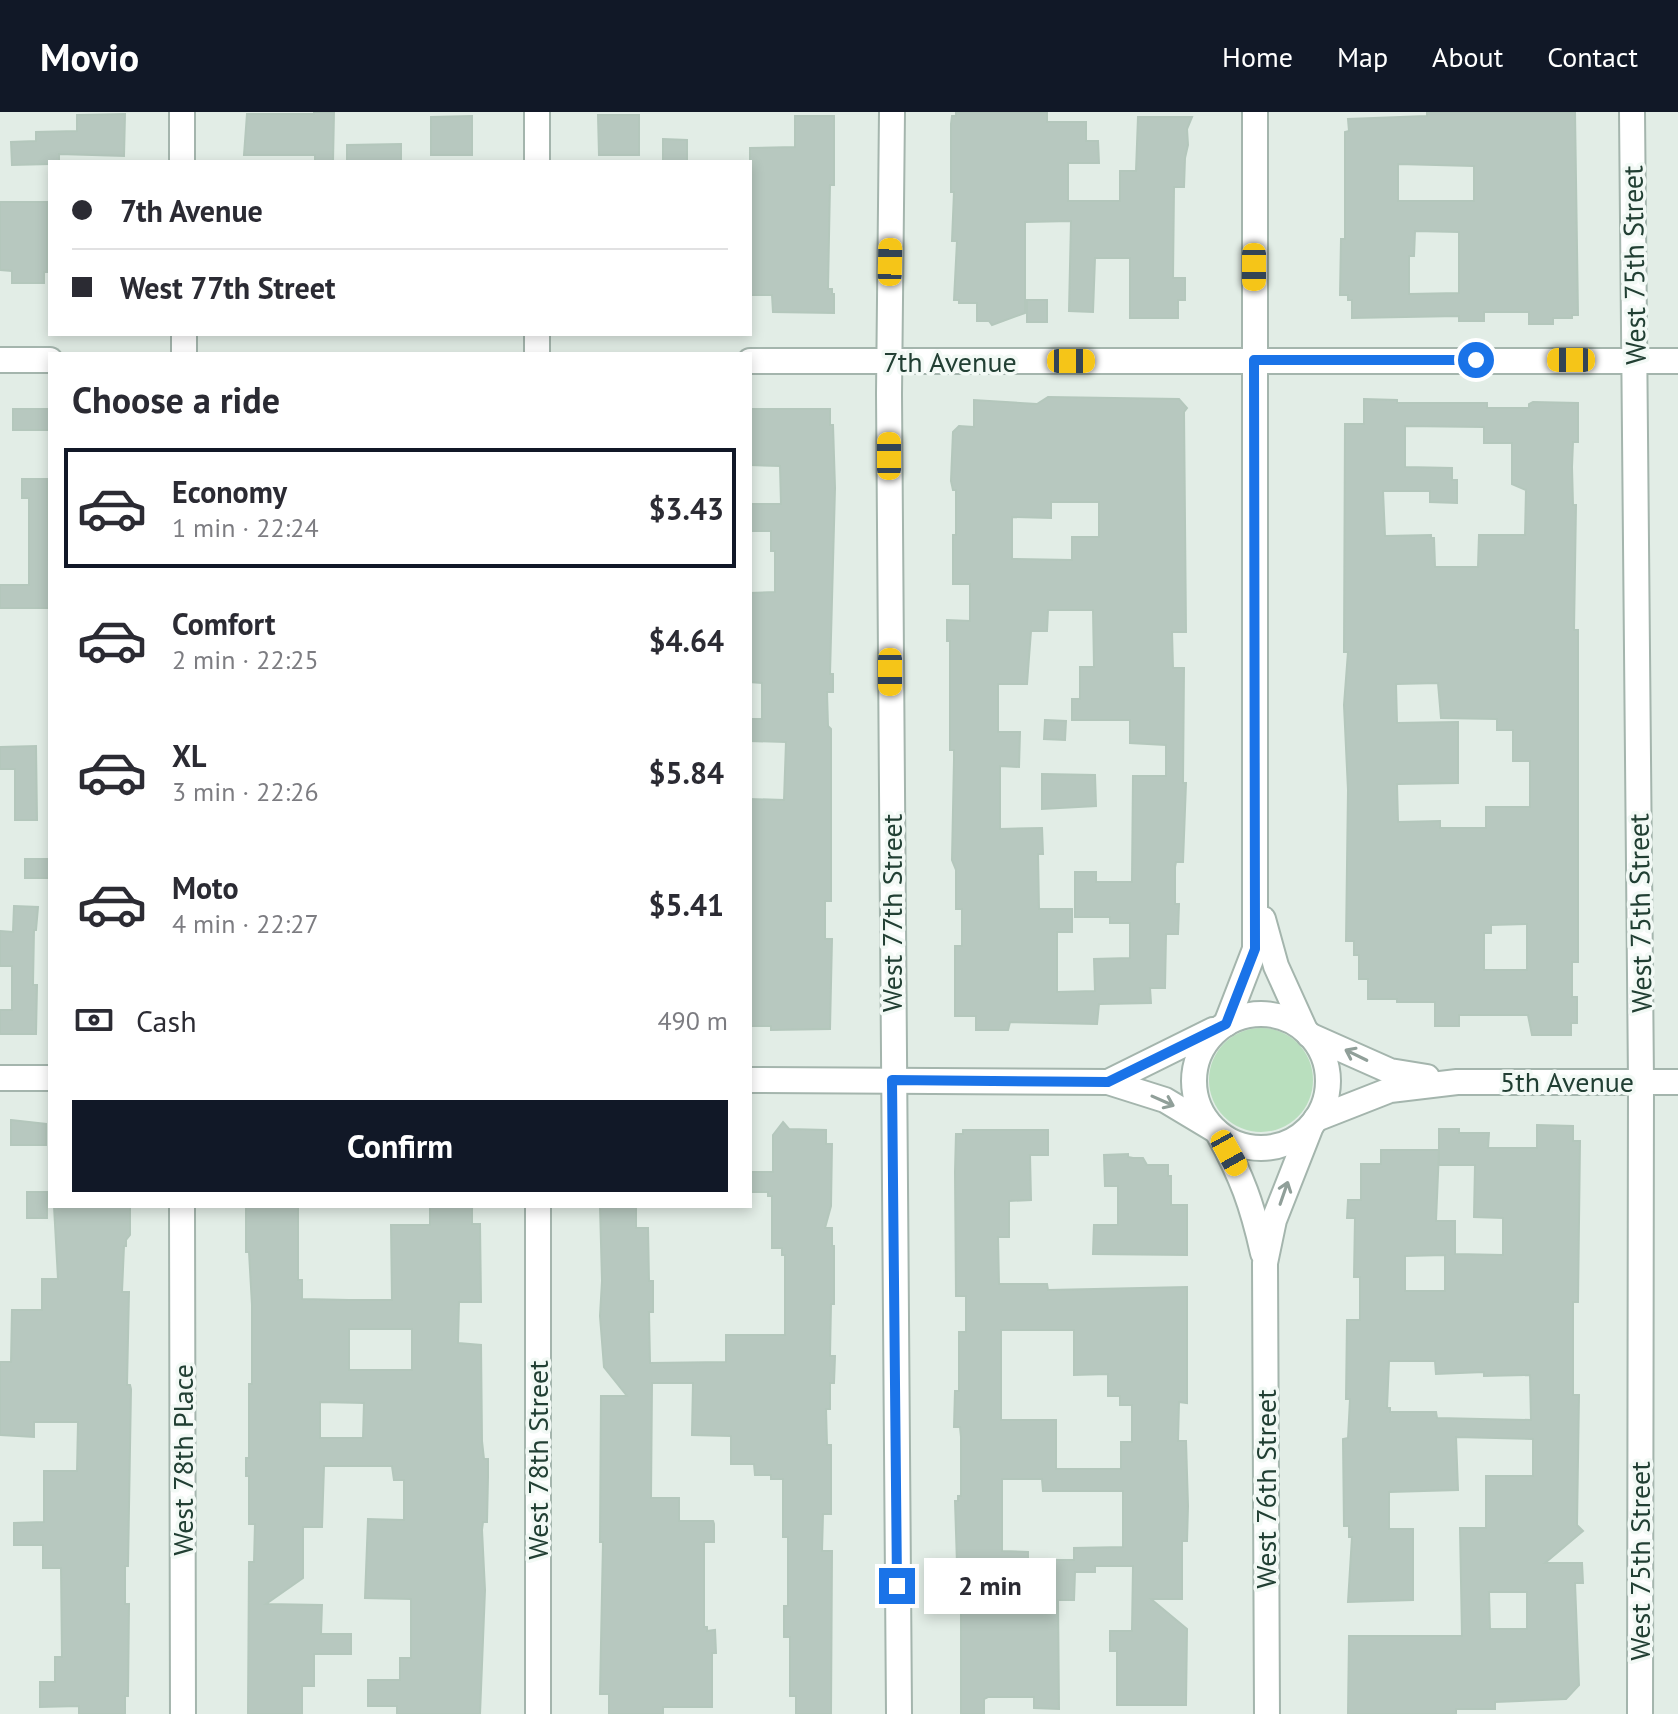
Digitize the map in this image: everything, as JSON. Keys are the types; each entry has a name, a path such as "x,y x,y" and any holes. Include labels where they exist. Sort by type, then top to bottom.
{"street":[{"path":"182,112 182,160"},
{"path":"537,112 537,160"},
{"name":"West 77th Street","path":"892,112 889,362 892,1080 899,1714"},
{"path":"1216,1131 1201,1112 1195,1096 1194,1076 1200,1052 1208,1039 1225,1025 1255,949 1255,112"},
{"name":"West 75th Street","path":"1632,112 1641,1082 1640,1714"},
{"path":"0,360 48,360"},
{"name":"7th Avenue","path":"752,361 1678,361"},
{"path":"752,1080 1108,1082 1165,1100 1235,1143 1255,1148 1276,1147 1295,1139 1313,1122 1326,1094 1326,1067 1320,1050 1292,1006 1276,966 1256,893"},
{"path":"1108,1082 1246,1016 1268,1014 1288,1020 1308,1033"},
{"name":"5th Avenue","path":"1308,1033 1390,1071 1457,1082"},
{"path":"0,1078 48,1078"},
{"name":"5th Avenue","path":"1313,1122 1390,1090 1457,1082 1678,1082"},
{"name":"West 76th Street","path":"1267,1714 1265,1263 1274,1220 1313,1122"},
{"name":"West 76th Street","path":"1216,1131 1240,1173 1251,1203 1265,1263"},
{"name":"West 78th Place","path":"182,1208 183,1714"},
{"name":"West 78th Street","path":"538,1208 538,1714"}],"green space":[{"path":"1261,1028 1281,1032 1304,1051 1313,1080 1309,1100 1290,1123 1261,1132 1241,1128 1218,1109 1209,1080 1213,1060 1232,1037"}],"building":[{"path":"334,112 333,160 315,160 315,155 244,155 247,114"},
{"path":"956,112 1047,112 1047,122 1086,122 1086,141 1098,141 1099,163 1068,163 1068,201 1120,201 1120,171 1136,171 1138,117 1192,117 1187,129 1184,187 1174,187 1173,278 1185,278 1185,300 1178,300 1178,318 1130,318 1130,258 1095,258 1093,312 1069,311 1071,221 1025,222 1025,313 992,325 989,321 977,321 977,303 954,300 957,241 952,241 954,192 951,192 951,124"},
{"path":"1427,112 1575,112 1578,315 1553,318 1553,324 1529,324 1529,312 1484,312 1484,321 1459,321 1459,316 1352,318 1352,300 1348,300 1348,295 1340,295 1341,239 1345,239 1345,132 1349,131 1348,119 1427,116","holes":["1398,164 1474,166 1474,201 1398,201","1415,231 1459,232 1459,293 1409,294 1409,256 1414,256"]},
{"path":"125,114 124,156 59,154 59,160 48,160 48,164 12,165 11,142 36,141 36,132 77,131 77,115"},
{"path":"598,115 639,115 639,155 599,155"},
{"path":"472,116 472,155 431,155 431,117"},
{"path":"795,116 834,116 828,289 832,289 834,294 834,313 773,312 772,295 752,295 750,148 795,147"},
{"path":"663,139 687,140 687,160 663,160"},
{"path":"401,144 401,160 347,160 347,145"},
{"path":"0,202 47,202 47,272 44,272 44,283 12,283 12,271 0,270"},
{"path":"1027,300 1047,300 1047,322 1027,322"},
{"path":"1048,397 1179,399 1187,408 1184,412 1186,632 1172,632 1173,668 1184,668 1183,783 1186,783 1183,862 1176,862 1175,867 1178,934 1166,934 1165,988 1150,988 1151,1003 1099,1004 1097,1024 1010,1022 1008,1030 976,1030 976,1016 955,1016 955,946 962,946 962,909 956,909 956,870 952,860 954,750 950,750 950,641 947,641 947,620 970,621 970,584 953,584 956,490 953,490 951,481 953,432 959,426 974,427 974,400 1037,404","holes":["1051,502 1099,502 1099,537 1072,537 1072,560 1012,559 1012,517 1051,518","1048,610 1093,610 1094,667 1080,667 1080,699 1072,699 1072,720 1130,720 1130,743 1166,745 1166,776 1133,776 1132,882 1096,882 1096,872 1075,872 1075,917 1110,917 1110,923 1130,923 1130,958 1094,959 1095,991 1057,992 1057,932 1072,932 1072,909 1039,909 1038,854 1043,854 1042,828 1000,829 1000,766 1019,767 1020,732 998,732 998,684 1027,684 1031,631 1047,631"]},
{"path":"1364,399 1397,400 1397,403 1487,403 1487,408 1529,408 1533,402 1578,403 1578,442 1573,442 1572,467 1573,505 1576,505 1574,630 1578,630 1578,962 1572,962 1572,997 1577,997 1577,1023 1571,1023 1571,1035 1532,1035 1528,1015 1459,1015 1459,1026 1435,1026 1435,1002 1368,999 1368,979 1359,979 1359,955 1354,955 1354,941 1346,941 1348,790 1344,705 1348,652 1344,652 1345,424 1364,424","holes":["1405,426 1484,427 1484,443 1512,443 1512,484 1526,490 1525,535 1479,535 1478,567 1435,567 1434,538 1431,535 1385,536 1383,491 1430,491 1430,502 1457,503 1457,480 1452,480 1452,468 1405,467","1438,683 1441,718 1497,719 1497,730 1513,730 1513,761 1530,761 1530,807 1486,807 1486,828 1440,828 1440,821 1398,822 1397,784 1458,783 1458,722 1397,723 1396,684","1527,924 1527,970 1484,970 1484,933 1491,933 1491,925"]},
{"path":"13,409 48,409 48,430 13,430"},
{"path":"752,409 830,409 835,488 830,674 833,674 833,692 827,692 828,726 831,729 831,901 825,901 825,939 832,939 830,1029 771,1030 771,1026 752,1026 752,799 784,800 786,742 752,741 752,719 762,719 762,683 752,682 752,593 775,592 775,551 771,551 771,531 752,531 752,504 781,504 780,466 752,465"},
{"path":"22,479 47,479 48,608 0,608 0,585 29,585 29,498 22,498"},
{"path":"1045,720 1066,721 1065,740 1044,739"},
{"path":"36,746 37,820 15,820 15,769 0,769 0,747"},
{"path":"1042,774 1095,775 1096,806 1042,809"},
{"path":"25,859 48,859 48,878 25,878"},
{"path":"14,906 38,907 34,930 33,985 37,985 36,1034 0,1034 0,1010 12,1010 12,966 0,966 0,931 13,932"},
{"path":"11,1120 46,1124 46,1145 11,1145"},
{"path":"783,1122 789,1129 826,1130 826,1144 832,1144 831,1206 825,1228 832,1228 834,1246 830,1356 835,1356 834,1383 830,1383 830,1409 826,1409 827,1445 831,1445 831,1514 823,1514 822,1551 832,1551 831,1714 796,1714 796,1696 790,1696 790,1637 784,1637 784,1606 788,1606 788,1537 783,1537 783,1479 755,1475 754,1464 731,1464 731,1436 692,1435 693,1383 652,1383 651,1498 679,1498 679,1521 713,1521 714,1524 714,1542 704,1542 704,1627 707,1631 715,1630 712,1707 663,1707 663,1714 609,1714 609,1694 600,1694 603,1542 600,1542 601,1396 627,1396 604,1367 600,1316 600,1208 636,1208 636,1228 648,1228 649,1281 653,1281 653,1312 649,1312 650,1363 726,1362 726,1335 785,1335 785,1255 782,1255 782,1248 772,1248 772,1196 768,1196 768,1192 752,1192 752,1172 773,1172 773,1135"},
{"path":"1537,1125 1573,1126 1573,1141 1580,1141 1578,1302 1573,1302 1573,1395 1579,1395 1577,1525 1583,1531 1545,1563 1582,1563 1583,1583 1575,1583 1579,1685 1566,1699 1495,1702 1495,1709 1456,1709 1456,1714 1348,1714 1349,1636 1462,1636 1460,1528 1486,1528 1486,1476 1533,1476 1533,1439 1456,1437 1458,1490 1389,1492 1389,1529 1413,1529 1413,1600 1348,1602 1352,1537 1349,1537 1349,1526 1344,1526 1343,1439 1348,1438 1350,1399 1346,1399 1347,1320 1360,1320 1360,1277 1354,1277 1355,1218 1347,1218 1348,1200 1361,1200 1361,1164 1381,1164 1381,1150 1439,1150 1439,1129 1489,1133 1488,1148 1537,1148","holes":["1439,1150 1439,1165 1475,1165 1474,1217 1503,1218 1503,1255 1455,1254 1455,1221 1436,1221","1445,1255 1445,1291 1405,1291 1405,1256","1389,1361 1435,1361 1436,1374 1484,1372 1484,1376 1530,1375 1531,1420 1437,1418 1436,1412 1390,1412 1387,1408","1489,1592 1527,1592 1527,1629 1490,1629"]},
{"path":"963,1130 1048,1130 1048,1155 1030,1155 1031,1200 1009,1201 1009,1237 998,1237 999,1284 1047,1284 1048,1290 1187,1287 1187,1403 1179,1402 1178,1441 1186,1441 1188,1506 1187,1541 1182,1541 1182,1599 1151,1599 1187,1629 1186,1705 1117,1705 1117,1651 1110,1651 1110,1631 1132,1631 1133,1566 1095,1566 1095,1572 1075,1572 1074,1600 1058,1600 1059,1709 1034,1708 1034,1697 988,1697 984,1699 984,1714 961,1714 961,1606 967,1606 963,1569 957,1564 955,1501 961,1496 961,1437 960,1427 954,1427 955,1391 959,1391 959,1332 966,1332 966,1296 956,1296 956,1134 963,1134","holes":["1001,1330 1074,1330 1074,1375 1108,1374 1108,1396 1120,1396 1120,1405 1132,1405 1132,1442 1121,1442 1121,1469 1056,1469 1056,1420 1001,1420","1002,1479 1042,1479 1043,1491 1123,1491 1123,1547 1074,1548 1074,1560 1028,1560 1028,1552 1002,1551"]},
{"path":"1128,1154 1128,1157 1143,1158 1147,1165 1168,1165 1171,1205 1187,1205 1187,1255 1093,1254 1094,1225 1118,1225 1118,1186 1105,1186 1104,1155"},
{"path":"27,1192 47,1192 47,1218 27,1218"},
{"path":"54,1208 130,1208 130,1235 124,1246 122,1292 129,1292 127,1385 131,1389 128,1566 125,1566 125,1604 129,1604 125,1714 79,1714 79,1706 40,1707 40,1682 55,1682 55,1657 62,1657 61,1568 43,1568 43,1545 14,1545 14,1523 44,1522 44,1471 77,1471 78,1422 34,1422 34,1437 0,1435 0,1362 11,1362 12,1310 42,1310 42,1279 58,1279"},
{"path":"246,1208 298,1208 298,1280 302,1280 302,1299 392,1300 391,1225 430,1225 430,1208 472,1208 472,1224 480,1224 481,1302 459,1302 458,1343 481,1345 482,1441 484,1459 488,1459 487,1522 483,1522 482,1530 485,1590 480,1714 397,1714 397,1706 368,1706 368,1680 400,1680 400,1658 411,1658 411,1599 365,1598 368,1519 404,1520 404,1480 394,1480 392,1466 324,1466 322,1527 303,1527 303,1578 266,1604 322,1605 321,1634 351,1634 351,1654 314,1654 314,1686 302,1686 302,1714 248,1714 249,1562 254,1562 255,1524 249,1524 249,1476 246,1476 246,1458 249,1458 249,1384 252,1384 249,1252 246,1252","holes":["349,1329 412,1329 412,1370 349,1370","320,1402 364,1403 363,1438 320,1438"]}],"route":[{"path":"897,1586 892,1080 1108,1082 1226,1024 1255,949 1254,360 1476,360"}]}
